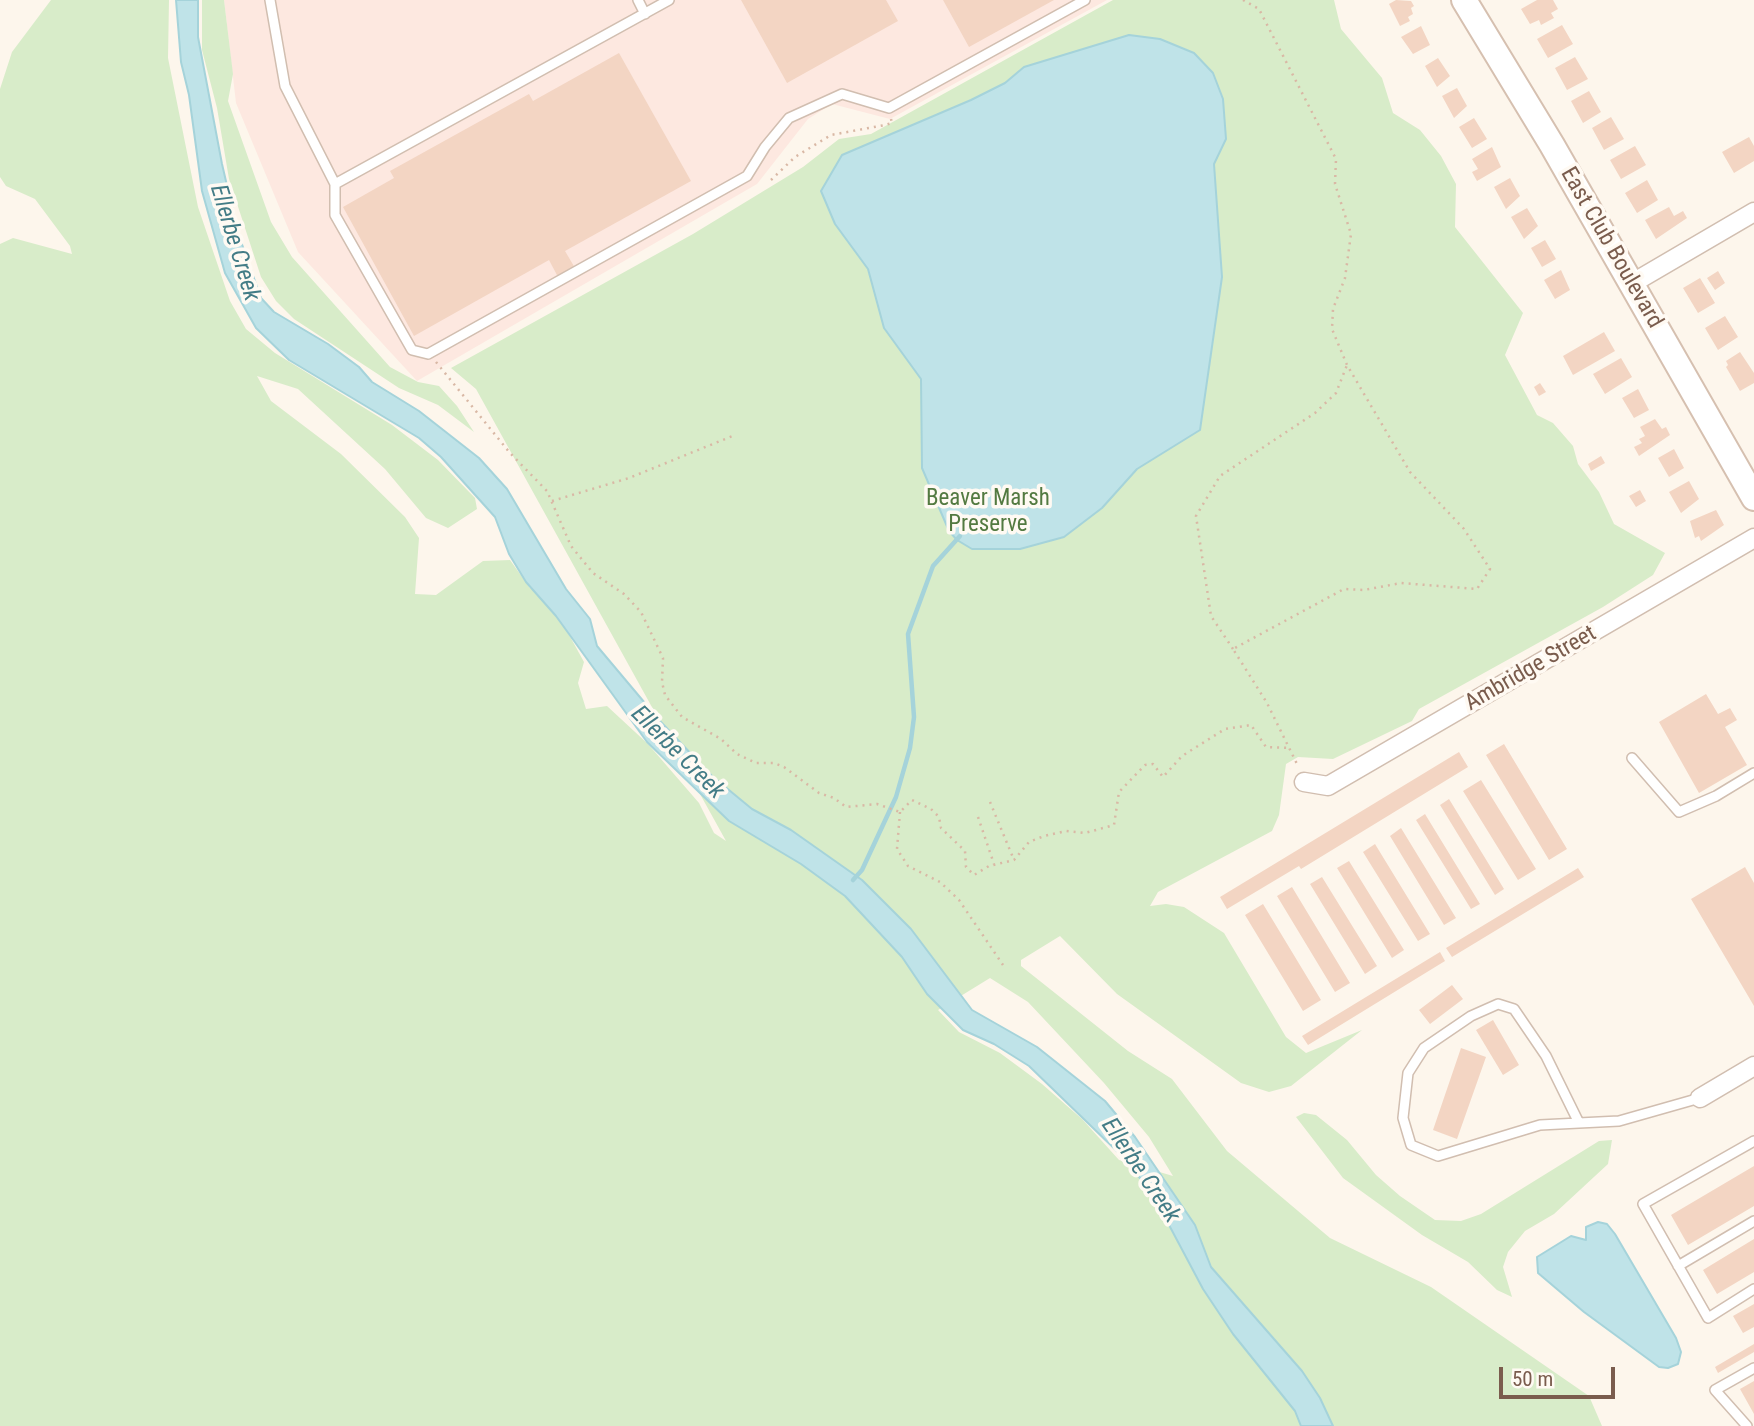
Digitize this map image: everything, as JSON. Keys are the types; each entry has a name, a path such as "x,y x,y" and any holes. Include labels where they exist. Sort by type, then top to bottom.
{"street":[{"name":"East Club Boulevard","path":"1464,0 1552,145 1754,498"},
{"path":"1631,284 1754,212"},
{"name":"Ambridge Street","path":"1304,782 1328,786 1754,538"},
{"path":"1700,1098 1754,1066"}],"lane":[{"path":"270,0 285,86 335,184 335,215 412,350 428,354 747,176 765,146 789,118 842,94 889,108 1085,0"},
{"path":"638,0 645,14"},
{"path":"335,184 670,0"},
{"path":"1632,758 1679,812 1754,773"},
{"path":"1578,1123 1528,1025 1514,1009 1498,1004 1446,1031 1424,1048 1408,1073 1403,1118 1411,1145 1438,1156 1540,1125 1619,1121 1700,1098"},
{"path":"1754,1141 1643,1204 1708,1318 1754,1289"},
{"path":"1678,1266 1754,1221"},
{"path":"1746,1426 1715,1390 1754,1368"}],"path":[{"path":"1233,649 1344,589 1364,590 1401,583 1477,589 1490,569 1464,529 1410,472 1347,365 1332,329 1333,309 1345,278 1351,234 1335,184 1336,159 1259,9 1243,0"},
{"path":"771,180 795,157 831,135 892,123 889,108"},
{"path":"428,354 449,375 552,501 571,546 593,573 624,594 641,612 663,661 662,682 666,695 682,717 721,739 752,762 784,767 819,793 834,798 846,807 877,804 896,811"},
{"path":"1304,782 1291,748 1211,616 1196,516 1220,476 1304,421 1336,393 1347,365"},
{"path":"552,501 629,478 735,435"},
{"path":"896,811 912,800 931,809 939,817 941,828 965,851 966,867 974,875 994,864 1014,860 1029,842 1044,836 1066,831 1085,833 1114,825 1119,792 1145,765 1153,764 1163,777 1182,756 1225,729 1251,725 1266,747 1291,748"},
{"path":"990,802 1014,860"},
{"path":"896,811 897,849 908,866 940,882 959,900 1003,965"},
{"path":"978,817 994,864"}],"shaded area":[{"path":"224,0 1107,0 890,119 832,104 808,119 757,184 417,381 298,252 236,103"}],"green space":[{"name":"Beaver Marsh Preserve","path":"51,0 169,0 168,58 198,207 230,301 246,329 275,353 392,425 438,460 475,498 477,509 448,528 426,518 385,469 298,389 257,376 271,401 341,454 405,517 419,538 415,594 436,595 483,561 510,560 530,588 551,602 584,662 578,683 586,709 607,706 648,744 699,803 714,833 726,841 476,389 451,368 693,234 803,167 839,139 871,134 1113,0 1334,0 1341,29 1382,78 1393,113 1420,130 1441,156 1456,184 1455,227 1523,313 1505,355 1537,415 1553,423 1573,446 1578,464 1599,492 1614,524 1665,553 1653,575 1603,607 1419,709 1412,721 1333,759 1298,757 1286,764 1279,815 1272,831 1158,892 1150,906 1166,904 1184,907 1224,933 1286,1037 1306,1053 1362,1030 1291,1086 1269,1092 1241,1083 1117,994 1060,936 1021,960 1021,966 1128,1051 1172,1079 1227,1151 1330,1238 1431,1287 1589,1396 1602,1426 0,1426 0,244 13,238 72,254 70,246 35,199 6,186 0,177 0,89 12,52","holes":["990,978 1028,1002 1104,1083 1149,1137 1173,1176 1119,1160 1082,1119 1042,1084 1000,1053 959,1032 938,1010"]},
{"path":"202,0 224,0 233,74 228,101 271,222 292,257 390,367 418,382 439,386 457,406 474,432 438,405 399,388 294,319 276,301 261,277 229,179 217,108 202,50"},
{"path":"1304,1113 1316,1115 1347,1140 1376,1175 1400,1196 1435,1220 1461,1221 1481,1214 1599,1141 1612,1140 1608,1164 1554,1214 1525,1231 1508,1252 1503,1267 1512,1297 1497,1290 1468,1262 1422,1235 1343,1178 1296,1117"}],"water":[{"name":"Ellerbe Creek","path":"176,0 198,0 198,37 222,164 238,233 261,298 274,312 328,344 359,367 372,382 419,411 479,458 507,489 566,589 590,619 597,646 660,721 712,776 752,809 791,830 862,880 911,929 972,1010 1037,1047 1105,1101 1135,1137 1195,1225 1211,1267 1302,1371 1320,1398 1333,1426 1301,1426 1295,1411 1233,1334 1203,1289 1152,1193 1123,1157 1029,1066 994,1044 963,1030 927,994 902,957 845,896 801,864 729,821 647,742 556,616 526,582 509,554 495,517 441,457 419,438 289,360 256,328 225,273 202,191 189,95 181,62"},
{"path":"1129,35 1160,39 1194,53 1213,73 1223,99 1226,139 1214,164 1222,277 1200,430 1137,469 1102,508 1064,537 1020,549 972,549 957,540 949,531 922,468 921,379 884,328 868,269 835,224 821,191 842,155 971,100 1005,83 1024,67"},
{"path":"1598,1222 1607,1224 1615,1234 1676,1338 1681,1352 1678,1364 1668,1368 1659,1367 1584,1312 1538,1273 1537,1257 1571,1236 1586,1240 1586,1227"}],"building":[{"path":"741,0 886,0 898,21 787,83"},
{"path":"943,0 1054,0 969,47"},
{"path":"1396,0 1411,1 1414,6 1411,8 1413,14 1408,17 1410,21 1400,26 1389,4"},
{"path":"1537,0 1553,0 1558,9 1551,13 1554,18 1541,25 1539,20 1530,24 1521,9"},
{"path":"1562,25 1573,44 1548,58 1537,39"},
{"path":"1421,26 1430,45 1413,54 1401,37"},
{"path":"619,53 691,181 565,251 575,268 558,277 549,260 414,336 343,207 394,178 390,171 529,94 533,101"},
{"path":"1575,57 1588,79 1567,90 1555,68"},
{"path":"1438,58 1450,76 1437,87 1425,66"},
{"path":"1457,88 1467,106 1454,118 1442,96"},
{"path":"1589,91 1601,112 1583,123 1571,101"},
{"path":"1611,117 1624,139 1604,150 1592,128"},
{"path":"1474,118 1487,139 1472,148 1459,127"},
{"path":"1749,137 1754,146 1754,161 1734,173 1722,152"},
{"path":"1635,146 1646,165 1621,179 1610,160"},
{"path":"1492,147 1501,167 1477,181 1472,172 1478,169 1472,159"},
{"path":"1510,178 1520,196 1506,209 1494,187"},
{"path":"1647,180 1658,200 1637,213 1625,193"},
{"path":"1669,207 1674,216 1683,211 1687,218 1656,239 1645,220"},
{"path":"1527,208 1538,226 1524,239 1511,217"},
{"path":"1545,240 1556,259 1542,267 1531,248"},
{"path":"1561,270 1570,290 1555,299 1544,280"},
{"path":"1718,271 1725,283 1715,290 1707,278"},
{"path":"1700,278 1715,303 1698,313 1683,288"},
{"path":"1725,316 1738,337 1718,350 1705,328"},
{"path":"1604,332 1615,351 1573,375 1563,356"},
{"path":"1740,352 1754,373 1754,383 1740,391 1726,367 1726,361"},
{"path":"1621,358 1632,377 1605,394 1593,374"},
{"path":"1540,383 1546,392 1539,396 1534,387"},
{"path":"1638,389 1649,410 1634,418 1622,398"},
{"path":"1655,419 1662,429 1666,427 1670,435 1639,456 1634,447 1642,443 1639,439 1645,436 1640,427"},
{"path":"1674,449 1684,468 1669,477 1658,458"},
{"path":"1601,456 1605,463 1591,471 1588,464"},
{"path":"1689,481 1699,499 1681,513 1669,492"},
{"path":"1640,490 1646,501 1636,507 1629,496"},
{"path":"1716,510 1724,525 1701,541 1699,536 1695,538 1690,521"},
{"path":"1706,694 1718,714 1730,708 1737,720 1725,727 1747,765 1699,793 1659,722"},
{"path":"1504,744 1567,849 1549,860 1486,755"},
{"path":"1459,752 1468,767 1301,869 1299,866 1227,909 1220,897"},
{"path":"1481,780 1536,869 1518,880 1463,791"},
{"path":"1449,799 1504,889 1495,895 1440,805"},
{"path":"1425,814 1480,904 1471,909 1416,820"},
{"path":"1401,828 1456,918 1444,925 1390,836"},
{"path":"1375,844 1430,934 1418,941 1363,852"},
{"path":"1349,861 1404,950 1392,958 1337,868"},
{"path":"1745,867 1754,883 1754,1006 1691,899"},
{"path":"1578,868 1584,877 1452,957 1446,948"},
{"path":"1322,877 1377,966 1365,974 1310,884"},
{"path":"1292,887 1350,983 1335,992 1277,896"},
{"path":"1263,904 1321,1000 1303,1011 1245,915"},
{"path":"1440,952 1445,961 1308,1045 1302,1036"},
{"path":"1452,985 1463,999 1430,1024 1419,1010"},
{"path":"1493,1020 1519,1065 1503,1075 1476,1030"},
{"path":"1461,1048 1486,1057 1457,1139 1433,1130"},
{"path":"1754,1166 1754,1206 1688,1245 1671,1215"},
{"path":"1754,1239 1754,1272 1717,1294 1703,1270"},
{"path":"1754,1304 1754,1327 1743,1333 1733,1316"},
{"path":"1754,1344 1754,1352 1718,1373 1715,1367"},
{"path":"1754,1381 1754,1414 1740,1389"}],"waterway":[{"path":"853,880 862,870 896,797 910,748 914,717 908,634 933,566 960,536"}]}
